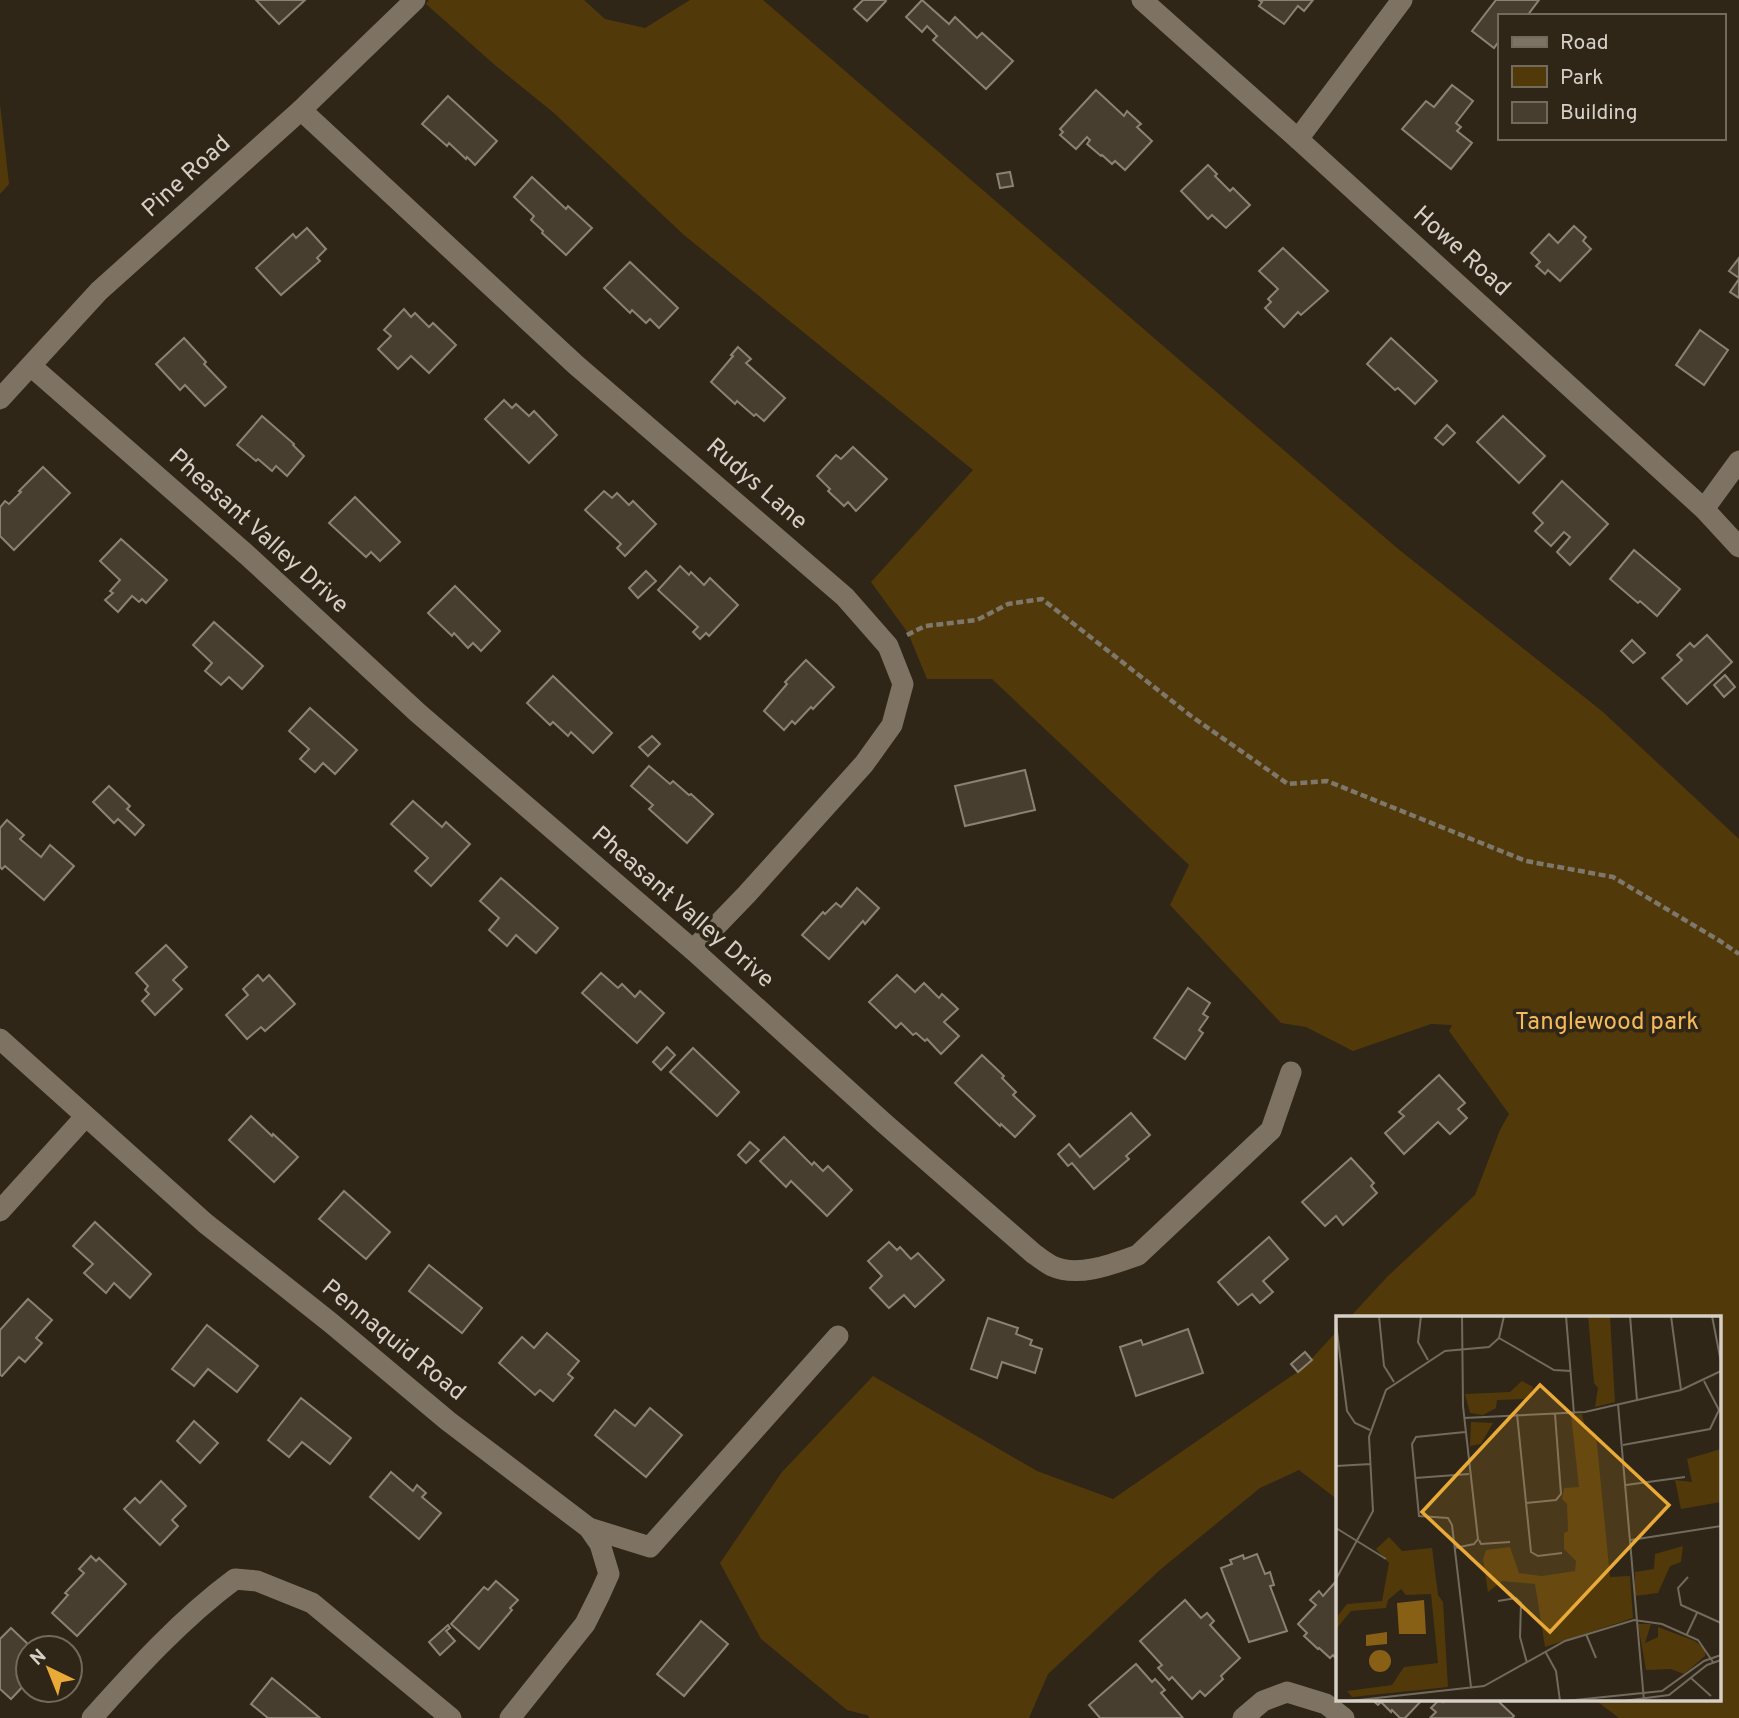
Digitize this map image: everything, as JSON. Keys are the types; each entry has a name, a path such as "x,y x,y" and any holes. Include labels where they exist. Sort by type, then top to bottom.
{"street":[{"name":"Pine Road","path":"0,399 99,291 301,110 415,0"},
{"name":"Howe Road","path":"1142,0 1703,509 1739,547"},
{"path":"1298,139 1402,0"},
{"name":"Rudys Lane","path":"301,110 576,365 845,597 888,646 903,684 892,725 864,764 693,950"},
{"name":"Pheasant Valley Drive","path":"31,366 247,555 428,722 693,950 1034,1254 1055,1267 1082,1271 1138,1255 1271,1130 1291,1072"},
{"path":"1703,509 1739,461"},
{"name":"Pennaquid Road","path":"0,1039 205,1223 449,1421 589,1528 600,1544 609,1574 585,1624 510,1718"},
{"path":"0,1211 85,1116"},
{"path":"589,1528 650,1547 838,1336"},
{"path":"92,1718 179,1626 235,1578 257,1581 312,1603 451,1718"},
{"path":"1243,1718 1263,1701 1287,1692 1326,1704 1344,1718"}],"path":[{"path":"888,646 925,626 977,620 1008,604 1042,598 1191,716 1288,784 1327,781 1526,861 1613,877 1739,954"}],"green space":[{"name":"Tanglewood park","path":"429,0 584,0 605,19 645,28 690,0 763,0 1397,548 1603,712 1739,839 1739,1718 1619,1718 1595,1700 1722,1700 1722,1316 1351,1316 1388,1276 1475,1195 1500,1130 1509,1114 1449,1031 1452,1025 1431,1024 1353,1051 1306,1027 1281,1023 1170,905 1189,865 992,679 927,679 908,633 871,582 973,470 684,235 554,113 426,4"},
{"path":"0,104 9,184 0,194"},
{"path":"1336,1332 1336,1498 1299,1470 1260,1488 1161,1569 1048,1674 1029,1718 870,1718 847,1710 761,1639 720,1563 782,1472 873,1376 1037,1471 1113,1499 1303,1368"}],"building":[{"path":"256,0 305,0 279,24"},
{"path":"863,0 886,1 867,21 854,9"},
{"path":"922,0 949,24 955,17 977,38 982,33 1013,61 986,89 933,40 937,36 927,26 922,32 906,17"},
{"path":"1259,0 1313,0 1304,11 1298,6 1284,24 1259,6 1262,2"},
{"path":"1496,0 1539,0 1528,14 1498,14 1498,42 1494,48 1472,31"},
{"path":"1452,85 1473,101 1456,123 1461,127 1457,131 1472,143 1451,169 1402,129 1426,101 1434,107"},
{"path":"1096,90 1124,116 1127,111 1141,124 1137,127 1152,141 1125,170 1115,161 1112,164 1087,144 1090,140 1087,137 1076,149 1060,135 1063,132 1060,129"},
{"path":"448,96 497,141 475,165 449,143 447,146 422,124"},
{"path":"1208,165 1230,191 1233,188 1250,205 1226,228 1212,215 1208,219 1181,191"},
{"path":"1010,172 1013,186 1000,188 997,174"},
{"path":"532,177 566,209 568,206 592,228 566,255 542,233 531,220 534,216 514,197"},
{"path":"1574,226 1586,237 1583,241 1591,249 1560,281 1548,270 1545,274 1536,266 1540,262 1531,253 1549,234 1558,243"},
{"path":"307,228 326,249 317,258 320,261 281,295 256,268 293,234 296,238"},
{"path":"1283,248 1328,291 1301,315 1298,312 1284,327 1265,308 1271,302 1268,299 1278,289 1259,271"},
{"path":"1739,258 1739,278 1729,271"},
{"path":"630,262 678,308 659,328 650,319 646,323 632,310 630,313 604,288"},
{"path":"1739,279 1739,298 1730,292"},
{"path":"404,309 411,317 415,313 429,327 433,323 456,345 429,373 411,356 398,369 378,349 391,336 384,330"},
{"path":"1700,330 1728,350 1704,385 1676,365"},
{"path":"184,338 226,387 205,406 185,385 180,390 156,364"},
{"path":"1391,338 1437,381 1415,404 1367,364"},
{"path":"738,347 751,359 746,363 785,398 764,421 737,401 735,404 711,382"},
{"path":"504,400 512,408 516,404 529,416 534,411 557,435 529,463 485,419"},
{"path":"262,416 304,456 287,476 276,466 272,471 237,445"},
{"path":"1503,416 1545,456 1519,483 1477,442"},
{"path":"1447,425 1455,433 1443,445 1435,438"},
{"path":"853,447 887,479 856,511 848,502 844,506 817,476 836,455 841,459"},
{"path":"43,467 70,493 14,550 0,536 0,507 5,501 9,504"},
{"path":"1562,481 1608,524 1570,565 1557,552 1570,537 1564,532 1551,546 1535,531 1543,523 1533,513"},
{"path":"604,491 612,498 617,493 629,505 633,501 656,524 625,556 617,548 621,544 585,510"},
{"path":"355,497 400,542 380,561 371,552 366,557 329,523"},
{"path":"121,539 167,580 146,603 142,599 139,602 132,596 118,612 105,600 113,593 110,591 120,580 100,561"},
{"path":"1634,550 1680,589 1657,616 1610,579"},
{"path":"680,566 689,575 691,572 704,585 710,578 738,605 709,636 706,633 700,639 693,632 698,627 658,590"},
{"path":"646,571 656,581 638,598 629,588"},
{"path":"455,586 500,631 481,651 473,643 468,648 428,613"},
{"path":"214,622 263,666 242,689 229,677 221,685 205,671 212,663 193,645"},
{"path":"1707,635 1732,662 1687,704 1662,678 1682,660 1677,655 1690,643 1694,647"},
{"path":"1632,640 1645,653 1633,663 1621,651"},
{"path":"806,660 834,687 813,709 811,707 795,724 792,721 784,730 764,711 787,684 785,682"},
{"path":"1725,675 1735,687 1724,697 1714,685"},
{"path":"553,676 612,733 593,753 571,732 568,736 553,722 550,725 527,703"},
{"path":"310,708 357,750 335,774 323,763 315,772 300,759 309,749 289,731"},
{"path":"652,736 660,744 648,756 639,747"},
{"path":"649,766 670,784 673,781 691,794 713,814 687,843 649,809 653,805 631,786"},
{"path":"1025,770 1035,810 965,826 955,786"},
{"path":"109,786 130,806 127,809 144,825 135,835 118,819 114,823 93,802"},
{"path":"413,801 442,827 446,822 470,844 431,886 415,871 428,858 391,824"},
{"path":"7,820 24,835 20,839 41,857 50,845 74,866 44,900 5,866 2,869 0,867 0,828"},
{"path":"501,878 558,928 536,953 516,935 507,946 489,930 499,918 480,901"},
{"path":"857,888 879,908 865,924 863,921 829,959 802,935 823,912 825,914 836,903 841,907"},
{"path":"166,945 187,967 173,980 182,989 155,1015 142,1001 149,994 145,990 148,986 136,973"},
{"path":"601,973 618,988 622,984 635,997 640,991 664,1013 637,1043 582,993"},
{"path":"258,975 263,981 269,975 295,1004 265,1031 261,1027 247,1039 226,1015 248,995 243,989"},
{"path":"897,975 915,992 924,983 939,998 942,994 958,1009 944,1022 959,1036 941,1054 927,1039 925,1041 916,1033 913,1035 901,1023 896,1028 869,1002"},
{"path":"1188,988 1210,1003 1203,1014 1208,1017 1199,1030 1203,1033 1185,1059 1154,1038"},
{"path":"667,1047 675,1055 661,1070 653,1062"},
{"path":"693,1048 739,1092 717,1116 670,1072"},
{"path":"982,1055 1004,1076 1002,1078 1016,1092 1013,1095 1035,1116 1015,1137 955,1083"},
{"path":"1439,1075 1465,1103 1458,1109 1467,1118 1450,1134 1438,1122 1404,1154 1385,1133 1404,1116 1399,1112"},
{"path":"1131,1113 1150,1135 1126,1156 1129,1159 1094,1189 1072,1163 1068,1166 1058,1154 1069,1144 1080,1157"},
{"path":"251,1116 298,1157 274,1182 229,1140"},
{"path":"784,1137 812,1165 814,1162 823,1171 828,1166 852,1190 827,1216 791,1181 786,1187 760,1161"},
{"path":"750,1142 759,1150 746,1163 738,1155"},
{"path":"1351,1158 1374,1183 1371,1186 1377,1193 1343,1225 1336,1216 1325,1226 1302,1202"},
{"path":"344,1191 390,1232 366,1259 319,1219"},
{"path":"95,1222 151,1274 130,1298 114,1283 106,1293 84,1273 93,1264 73,1246"},
{"path":"1269,1237 1288,1259 1263,1281 1273,1292 1260,1303 1252,1294 1238,1305 1218,1282"},
{"path":"889,1242 897,1250 900,1247 911,1259 918,1253 944,1280 915,1307 904,1295 889,1308 870,1288 882,1276 868,1261"},
{"path":"429,1265 482,1308 462,1333 409,1291"},
{"path":"28,1299 52,1320 36,1338 42,1343 25,1362 19,1357 2,1376 0,1330"},
{"path":"988,1318 1018,1328 1016,1334 1032,1340 1030,1345 1042,1349 1035,1373 1002,1362 997,1378 971,1369"},
{"path":"207,1325 258,1366 237,1392 208,1369 194,1386 172,1369"},
{"path":"1188,1329 1203,1373 1136,1396 1120,1347 1141,1340 1143,1345"},
{"path":"547,1333 579,1361 568,1374 573,1378 553,1401 540,1390 535,1395 499,1363 522,1337 534,1348"},
{"path":"1305,1352 1312,1360 1298,1372 1291,1364"},
{"path":"301,1398 351,1438 330,1464 302,1442 289,1457 268,1440"},
{"path":"650,1408 682,1435 646,1477 595,1435 615,1410 635,1426"},
{"path":"194,1421 218,1443 200,1463 177,1441"},
{"path":"391,1472 413,1491 417,1485 426,1493 422,1497 441,1513 419,1539 370,1497"},
{"path":"161,1481 186,1506 172,1520 178,1526 160,1545 124,1509 135,1498 140,1503"},
{"path":"1257,1554 1265,1574 1270,1572 1274,1585 1270,1586 1287,1631 1249,1642 1221,1568 1232,1564 1230,1560"},
{"path":"91,1556 96,1561 99,1558 126,1584 79,1634 75,1634 52,1613 68,1595 65,1593 84,1573 79,1569"},
{"path":"496,1581 518,1600 479,1649 451,1624 484,1587 488,1590"},
{"path":"1336,1581 1336,1659 1333,1655 1330,1658 1318,1649 1304,1636 1307,1633 1298,1624 1316,1605 1310,1600 1319,1591 1323,1596"},
{"path":"1185,1600 1201,1618 1207,1613 1214,1621 1210,1625 1240,1658 1205,1696 1200,1691 1192,1699 1172,1677 1169,1680 1158,1668 1162,1665 1140,1641"},
{"path":"701,1621 728,1644 684,1696 657,1674"},
{"path":"448,1625 450,1628 446,1631 455,1641 440,1655 429,1642"},
{"path":"11,1628 17,1634 14,1634 14,1696 11,1699 0,1689 0,1639"},
{"path":"1136,1664 1152,1682 1155,1679 1165,1690 1161,1693 1183,1718 1100,1718 1089,1705"},
{"path":"272,1678 320,1718 268,1718 251,1704"},
{"path":"1372,1700 1422,1700 1405,1718 1400,1718 1392,1710 1391,1712 1381,1702 1378,1705"},
{"path":"1439,1700 1497,1700 1514,1716 1430,1718 1436,1712 1431,1708"}]}
